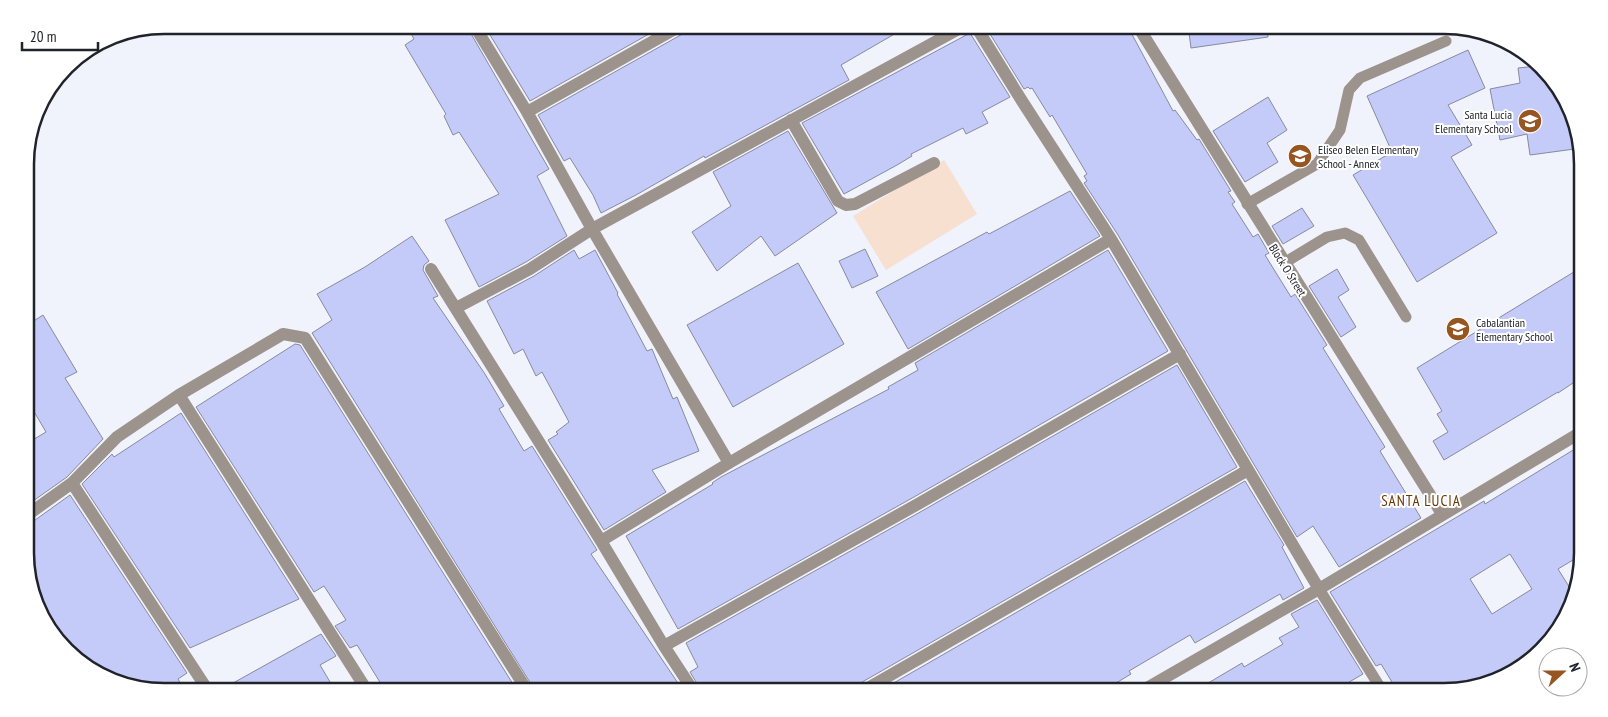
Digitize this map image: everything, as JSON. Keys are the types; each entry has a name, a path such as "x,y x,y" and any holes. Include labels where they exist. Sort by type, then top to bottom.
{"street":[{"path":"479,34 527,112 592,229 729,462"},
{"path":"527,112 666,34"},
{"path":"456,308 530,269 592,229 949,34"},
{"path":"981,34 1111,240 1319,589"},
{"name":"Block O Street","path":"1143,34 1442,514"},
{"path":"791,120 838,201 846,206 855,204 934,163"},
{"path":"601,541 729,462 1111,240"},
{"path":"430,269 688,683"},
{"path":"34,510 72,483 117,437 179,395 283,334 305,338 522,683"},
{"path":"664,646 1180,354"},
{"path":"179,395 362,683"},
{"path":"1156,683 1319,589 1574,435"},
{"path":"877,683 1248,470"},
{"path":"72,483 204,683"}],"lane":[{"path":"1247,204 1317,164 1340,130 1349,90 1360,78 1446,41"},
{"path":"1284,263 1327,237 1345,233 1359,240 1406,317"},
{"path":"1319,589 1377,683"}],"shaded area":[{"path":"944,160 977,214 886,270 853,216"}],"building":[{"path":"411,34 471,34 549,169 537,176 567,236 526,262 479,287 445,220 499,194 459,132 453,135 444,116 446,114 405,45 414,39"},
{"path":"489,34 649,34 530,101"},
{"path":"682,34 894,34 841,65 849,80 705,158 704,156 601,213 593,195 570,158 564,161 538,115"},
{"path":"968,34 971,34 1010,97 982,112 988,123 966,134 963,128 911,154 912,156 897,165 844,194 802,123"},
{"path":"990,34 1132,34 1173,111 1175,110 1197,140 1199,139 1231,191 1228,192 1235,202 1232,204 1253,237 1258,234 1269,253 1265,255 1291,297 1295,294 1327,345 1323,348 1385,447 1380,451 1421,518 1339,567 1313,526 1297,537 1118,235 1084,183 1087,181 1084,176 1087,174 1052,115 1050,117 1032,88 1024,89"},
{"path":"1189,34 1268,34 1268,37 1191,48"},
{"path":"1468,50 1485,88 1448,105 1472,145 1451,157 1497,233 1417,282 1353,175 1392,152 1367,96"},
{"path":"1530,67 1557,99 1570,130 1573,149 1530,155 1527,134 1500,140 1490,89 1520,83 1518,68"},
{"path":"1268,97 1287,130 1267,143 1278,162 1245,182 1213,131"},
{"path":"788,131 837,213 775,256 761,236 717,271 692,232 731,206 713,172"},
{"path":"1070,191 1100,236 908,349 876,292 987,232 989,234"},
{"path":"1302,208 1314,226 1283,244 1272,226"},
{"path":"412,236 429,261 424,265 423,270 438,296 433,298 485,374 504,406 499,409 524,451 532,446 597,550 591,554 678,683 530,683 312,333 332,320 317,294 365,267"},
{"path":"865,249 878,276 852,288 839,261"},
{"path":"574,250 579,259 595,250 647,351 652,349 673,399 677,397 699,451 652,470 666,492 604,530 548,440 558,434 556,432 569,422 542,372 536,376 523,349 514,354 487,301 534,276"},
{"path":"1108,250 1168,351 914,497 678,629 626,536 713,484 721,477 889,389 888,387 918,370 915,363"},
{"path":"798,263 844,344 733,407 687,325"},
{"path":"1337,269 1349,290 1338,297 1356,327 1341,337 1309,286"},
{"path":"1574,272 1574,382 1444,460 1433,441 1448,432 1437,414 1442,411 1417,368"},
{"path":"43,315 77,372 65,378 103,439 67,477 34,500 34,439 46,432 34,412 34,321"},
{"path":"295,344 300,345 512,683 380,683 357,645 350,648 335,626 346,620 324,586 314,592 196,407"},
{"path":"1177,365 1237,467 860,683 697,683 690,672 698,667 686,643"},
{"path":"181,413 299,599 190,648 82,484 112,454 114,457"},
{"path":"1574,450 1574,560 1558,569 1569,587 1567,595 1561,611 1542,639 1530,651 1502,670 1470,681 1453,683 1393,683 1381,664 1376,666 1330,592 1484,501 1485,504","holes":["1510,554 1532,589 1492,614 1470,579"]},
{"path":"1245,481 1284,545 1282,547 1304,588 1283,600 1280,594 1195,643 1190,635 1129,671 1131,674 1116,683 894,683"},
{"path":"70,495 187,673 178,679 180,683 147,682 130,679 99,666 72,645 51,618 38,587 35,570 34,521"},
{"path":"1317,600 1363,674 1348,683 1208,683 1242,663 1244,667 1283,644 1279,638 1299,627 1291,614"},
{"path":"321,634 336,656 320,665 331,683 233,683"}],"place":[{"name":"Santa Lucia Elementary School","path":"1530,121"},
{"name":"Eliseo Belen Elementary School - Annex","path":"1300,156"},
{"name":"Cabalantian Elementary School","path":"1458,329"}],"district":[{"name":"SANTA LUCIA","path":"1421,500"}]}
